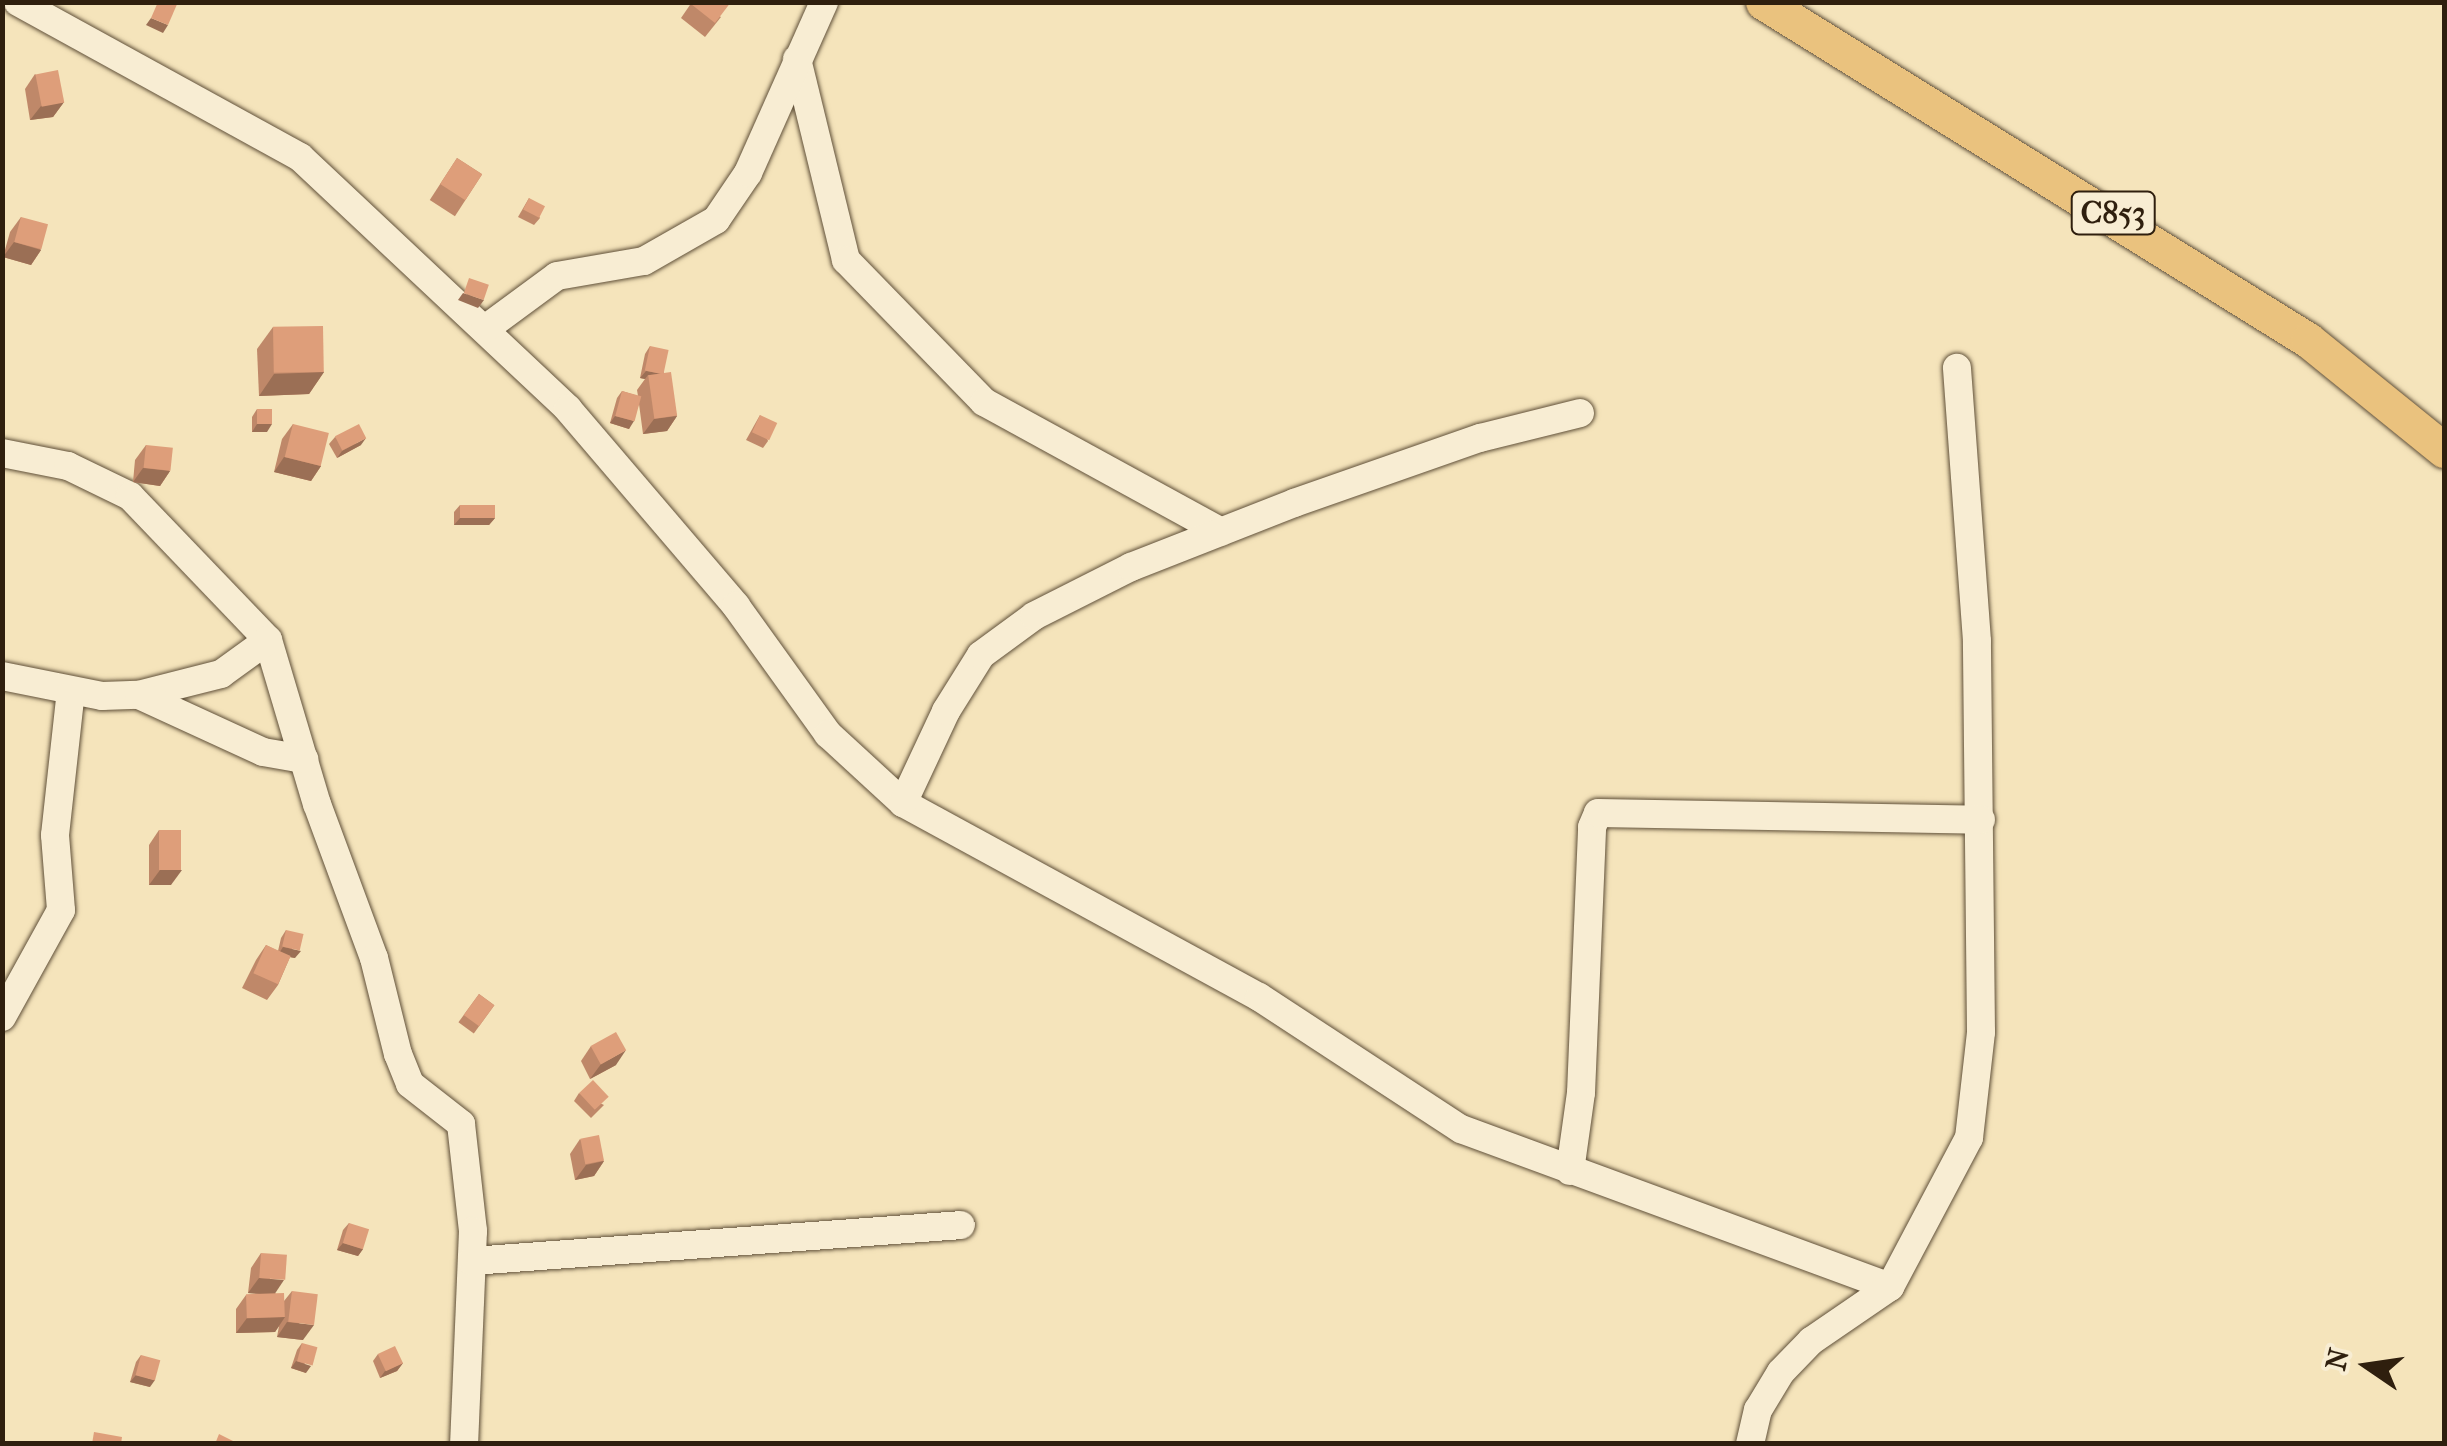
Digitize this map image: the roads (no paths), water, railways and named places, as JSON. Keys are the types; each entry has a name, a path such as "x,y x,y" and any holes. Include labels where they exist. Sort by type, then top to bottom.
{"main road":[{"name":"C853","path":"1764,2 2262,310 2444,450"}],"street":[{"path":"18,2 271,136 485,329 670,522 828,734 902,804 1259,997 1461,1129 1890,1287"},
{"path":"485,329 557,276 644,261 716,220 748,173 824,2"},
{"path":"797,60 846,260 984,402 1221,532"},
{"path":"1750,1444 1758,1410 1781,1372 1811,1341 1890,1287 1956,1167 1975,1111 1981,820 1977,642 1957,368"},
{"path":"902,804 946,711 982,655 1034,616 1221,532 1480,438 1580,413"},
{"path":"2,453 68,466 130,496 268,640 410,1084 462,1124 472,1261 464,1317 464,1444"},
{"path":"2,676 71,691 139,695 221,674 268,640"},
{"path":"2,1017 61,910 55,835 71,691"},
{"path":"139,695 263,752 304,759"},
{"path":"1570,1171 1580,1094 1590,842 1598,813 1981,820"},
{"path":"472,1261 962,1225"}]}
